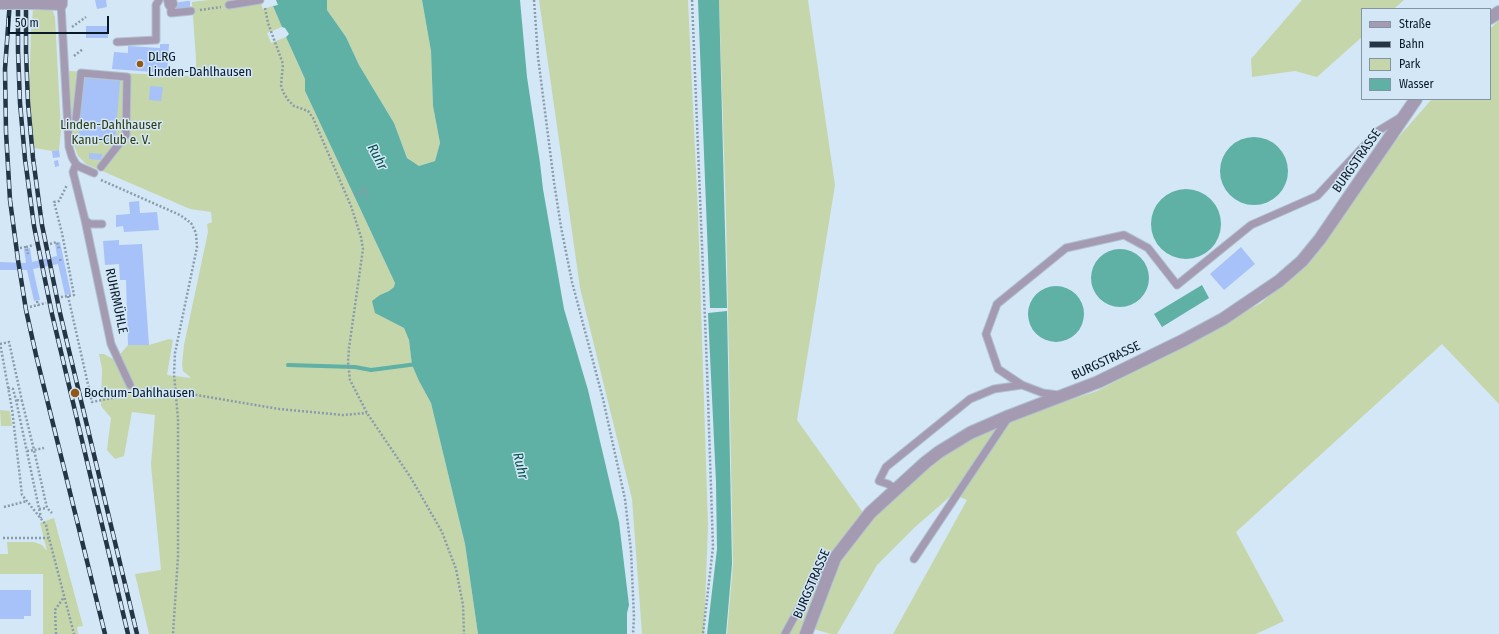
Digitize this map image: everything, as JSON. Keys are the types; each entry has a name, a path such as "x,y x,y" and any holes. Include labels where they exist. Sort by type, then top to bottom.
{"street":[{"path":"0,3 61,2"},
{"name":"BURGSTRASSE","path":"806,634 835,558 870,513 926,462 970,433 1009,416 1098,382 1197,333 1230,315 1279,281 1302,261 1320,239 1415,100"}],"lane":[{"path":"61,2 70,152 76,164 94,172"},
{"path":"229,6 262,2"},
{"path":"117,42 156,40 156,5 168,4 192,12"},
{"path":"76,119 81,72 127,77 126,135 101,167"},
{"path":"1064,395 1043,393 1022,385 998,368 986,334 997,304 1066,248 1124,235 1148,248 1177,284 1251,225 1317,196 1378,131 1406,114"},
{"path":"73,172 76,164"},
{"name":"RUHRMÜHLE","path":"73,172 111,344 130,384"},
{"path":"84,220 90,224 102,224"},
{"path":"897,490 888,484 879,481 886,468 970,399 994,389 1022,385"},
{"path":"914,559 1009,416"},
{"path":"785,634 816,577 824,566 835,558"}],"path":[{"path":"534,0 538,57 554,182 572,282 603,399 625,499 631,551 634,617 633,634"},
{"path":"692,0 708,369 713,547 703,634"},
{"path":"262,2 269,27 283,64 281,85 288,100 294,106 308,111 313,118 351,206 361,237 363,249 348,362 350,380 367,413 419,491 442,532 456,569 463,605 464,634"},
{"path":"192,12 229,6"},
{"path":"68,30 86,17"},
{"path":"69,61 83,49"},
{"path":"61,297 74,294 54,202 59,201 73,172"},
{"path":"94,172 99,180 180,215 191,223 196,233 197,248 175,353 174,374 178,419 178,557 173,634"},
{"path":"363,186 368,200"},
{"path":"354,194 365,191"},
{"path":"50,244 63,241"},
{"path":"57,242 59,249"},
{"path":"20,248 34,245"},
{"path":"26,247 28,254"},
{"path":"68,296 92,402 152,390 176,392 279,409 343,415 367,413"},
{"path":"37,301 38,305"},
{"path":"30,307 46,304"},
{"path":"52,514 47,508 9,342 0,344 8,388 22,495 46,525 74,634"},
{"path":"8,388 13,389 16,400 42,520"},
{"path":"16,400 22,402"},
{"path":"27,451 44,448"},
{"path":"4,507 27,501"},
{"path":"39,509 47,508"},
{"path":"4,538 49,538"},
{"path":"56,634 55,610 65,597"}],"green space":[{"name":"Linden-Dahlhauser Kanu-Club e. V.","path":"209,0 260,0 263,9 273,6 282,27 267,33 271,43 286,37 305,79 305,91 395,283 394,287 389,291 380,295 376,313 404,328 409,340 412,365 431,403 465,544 478,634 149,634 135,574 161,570 151,465 155,415 132,412 124,456 115,459 107,450 111,418 101,406 102,369 99,354 104,354 115,360 128,345 149,345 169,339 173,340 167,375 191,378 183,371 182,364 184,345 208,232 207,224 212,222 211,212 190,209 86,164 78,156 73,143 68,71 196,76 192,2"},
{"path":"327,0 422,0 431,51 433,106 440,143 435,161 419,166 407,158 394,123 359,65 346,37 327,10"},
{"path":"539,0 688,0 698,214 708,525 704,634 642,634 632,499 580,288"},
{"path":"719,0 808,0 835,185 797,420 864,514 940,454 1012,419 1097,391 1261,303 1277,289 1380,158 1431,100 1491,100 1491,28 1499,20 1499,404 1442,344 1236,532 1284,621 1256,634 893,634 967,500 953,494 914,528 877,565 837,634 831,634 813,629 811,634 727,634 733,564 726,214"},
{"path":"1302,0 1404,0 1395,8 1361,8 1361,38 1317,77 1295,71 1252,77 1251,59"},
{"path":"33,9 52,9 55,17 61,131 59,150 52,151 34,148 29,94"},
{"path":"0,410 10,411 12,426 1,426"},
{"path":"54,518 83,626 77,627 78,634 43,634 43,574 0,574 0,554 8,554 7,542 34,542 42,545 47,551 40,523"}],"water":[{"name":"Ruhr","path":"276,0 327,0 327,10 346,37 359,65 394,123 407,158 419,166 435,161 440,143 433,106 431,51 422,0 520,0 527,77 543,189 564,309 588,390 619,522 629,605 627,613 627,634 478,634 465,544 431,403 412,365 409,340 404,328 375,313 372,301 389,291 394,287 395,283 305,91 305,79 286,37 289,34 285,28 282,27 273,6 278,5"},
{"path":"698,0 719,0 727,308 710,308"},
{"path":"1254,137 1267,140 1278,147 1285,158 1288,171 1285,184 1278,195 1267,202 1254,205 1241,202 1230,195 1223,184 1220,171 1223,158 1230,147 1241,140"},
{"path":"1186,189 1199,192 1211,199 1218,211 1221,224 1218,237 1211,249 1199,256 1186,259 1173,256 1161,249 1154,237 1151,224 1154,211 1161,199 1173,192"},
{"path":"1120,249 1136,254 1144,262 1149,278 1144,294 1136,302 1120,307 1104,302 1096,294 1091,278 1096,262 1104,254"},
{"path":"1202,285 1209,298 1162,327 1154,314"},
{"path":"1056,286 1067,288 1076,294 1082,303 1084,314 1082,325 1076,334 1067,340 1056,342 1045,340 1036,334 1030,325 1028,314 1030,303 1036,294 1045,288"},
{"path":"727,311 732,564 726,634 707,634 717,549 716,482 708,313"}],"building":[{"path":"95,0 106,0 107,7 97,9"},
{"path":"190,1 190,8 176,10 174,3"},
{"path":"86,26 108,26 108,38 86,38"},
{"name":"DLRG Linden-Dahlhausen","path":"160,44 169,44 167,73 112,69 114,52 128,53 128,46 160,48"},
{"path":"85,78 120,81 115,143 78,139"},
{"path":"150,86 163,87 161,101 149,100"},
{"path":"59,150 60,157 53,158 52,151"},
{"path":"89,153 102,154 101,160 89,159"},
{"path":"58,160 59,166 55,167 54,161"},
{"path":"139,201 140,213 157,212 159,230 124,232 123,226 116,227 116,215 130,214 129,202"},
{"path":"119,240 119,245 142,244 149,345 128,345 126,280 120,280 119,264 105,265 103,241"},
{"path":"60,242 71,294 65,295 58,264 33,269 40,300 34,301 27,270 0,270 0,262 26,263 24,249 30,248 32,262 57,256 55,243"},
{"path":"1241,247 1255,264 1224,290 1210,274"},
{"path":"0,590 31,590 31,616 24,616 24,619 0,619"}],"waterway":[{"path":"288,365 355,367 371,370 417,364"}],"railway":[{"path":"10,0 5,69 6,132 10,200 18,260 26,310 36,355 105,634"},
{"path":"18,0 20,103 25,159 34,226 52,314 128,634"},
{"path":"26,0 28,103 33,158 42,225 60,313 137,634"}],"place":[{"name":"DLRG Linden-Dahlhausen","path":"140,64"},
{"name":"Bochum-Dahlhausen","path":"75,393"}]}
